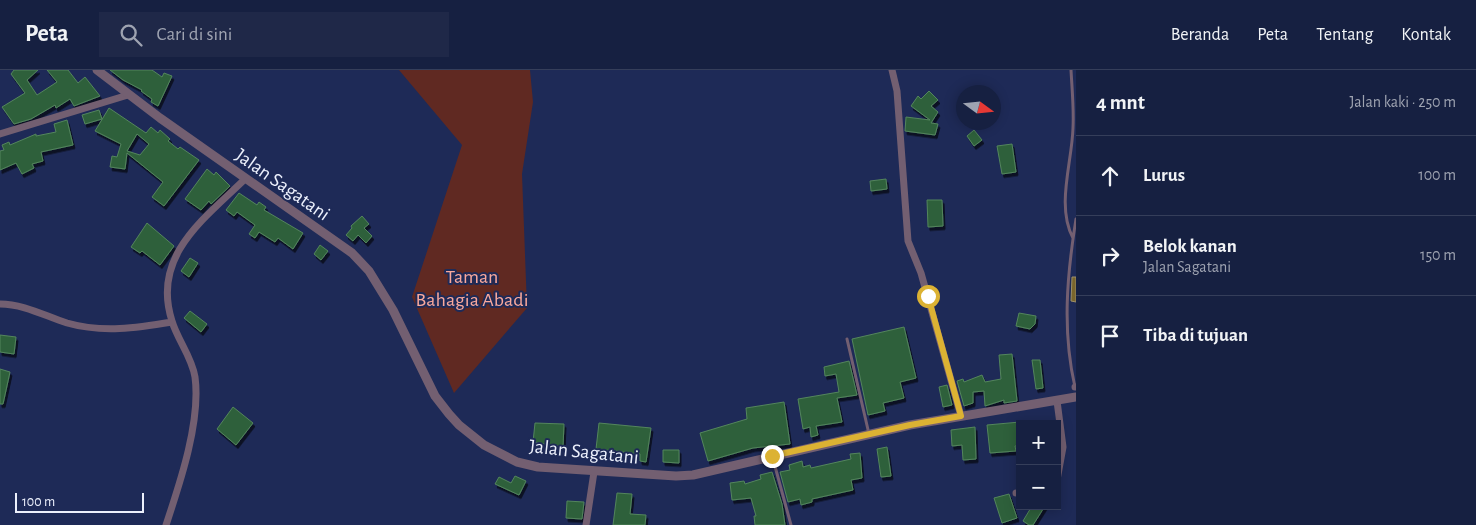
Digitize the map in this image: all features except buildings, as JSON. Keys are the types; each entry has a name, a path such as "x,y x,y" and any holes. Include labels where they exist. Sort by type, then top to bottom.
{"street":[{"name":"Jalan Sagatani","path":"97,70 128,95 360,260 393,310 435,396 459,425 470,435 501,454 528,465 594,472 693,475 711,473 772,456 870,434 961,416 1028,404 1057,402 1076,397"},
{"path":"892,70 897,90 908,241 921,273 961,416"},
{"path":"0,134 128,95"},
{"path":"166,525 192,434 196,392 195,374 172,322 167,290 168,271 174,257 205,218 245,179"},
{"path":"0,304 11,304 67,323 89,328 112,330 172,322"},
{"path":"1057,402 1063,447 1060,465"},
{"path":"586,525 594,472"}],"lane":[{"path":"1071,70 1074,125 1066,202 1067,227 1073,239"},
{"path":"1076,218 1066,300 1067,332 1076,388"},
{"path":"847,339 870,434"},
{"path":"772,456 791,525"}],"green space":[{"name":"Taman Bahagia Abadi","path":"399,70 530,70 533,102 522,174 527,308 454,393 412,297 462,145"}],"shaded area":[{"path":"1072,277 1076,277 1076,302 1071,301"}],"route":[{"path":"772,456 910,425 961,416 928,296"}]}
